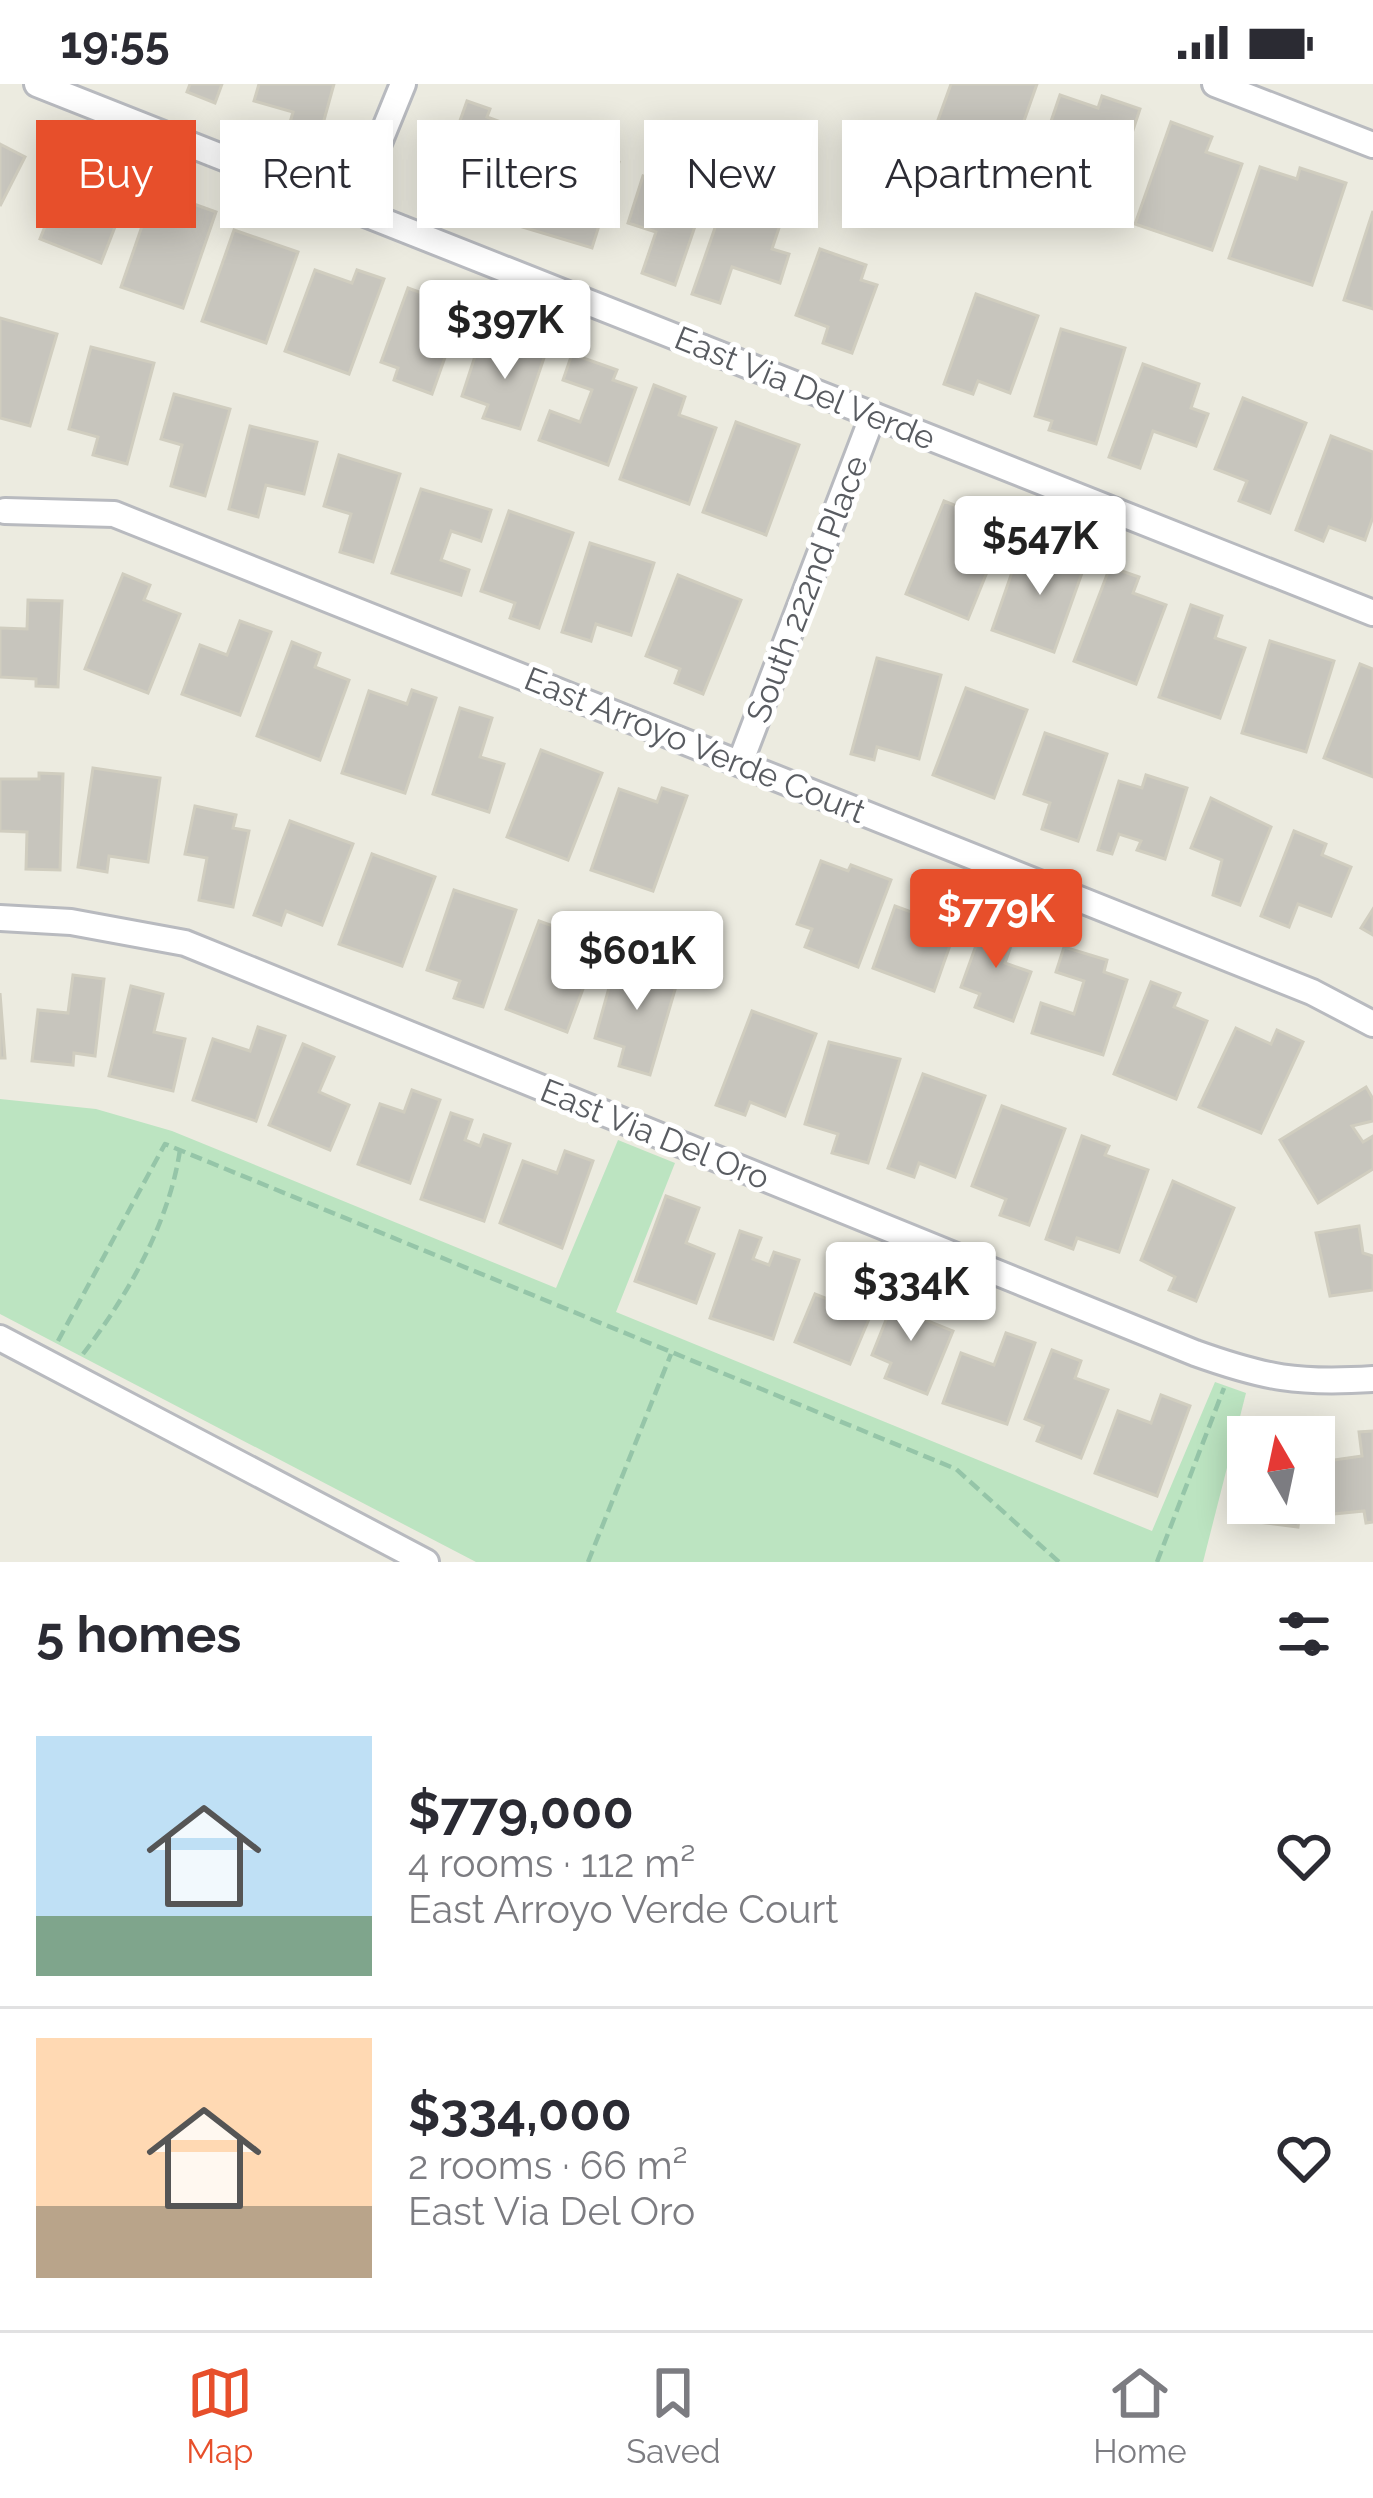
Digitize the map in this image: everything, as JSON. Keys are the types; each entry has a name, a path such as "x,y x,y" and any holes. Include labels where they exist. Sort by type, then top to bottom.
{"street":[{"name":"East Via Del Verde","path":"37,84 220,157"},
{"path":"388,120 403,84"},
{"path":"1214,84 1373,145"},
{"name":"East Via Del Verde","path":"393,225 1373,613"},
{"name":"South 222nd Place","path":"740,764 873,416"},
{"name":"East Arroyo Verde Court","path":"5,511 114,514 1312,992 1373,1024"},
{"name":"East Via Del Oro","path":"0,918 71,922 185,943 1232,1366 1266,1378 1318,1383 1373,1379"},
{"path":"0,1338 427,1562"}],"path":[{"path":"57,1368 165,1144 956,1468 1059,1562"},
{"path":"57,1368 115,1312 167,1209 180,1150"},
{"path":"588,1562 670,1354"},
{"path":"1157,1562 1232,1366"}],"green space":[{"path":"0,1099 96,1109 172,1131 556,1288 618,1140 675,1163 616,1312 1152,1531 1215,1382 1246,1393 1240,1416 1227,1416 1227,1468 1203,1562 476,1562 0,1314"}],"building":[{"path":"190,84 222,84 215,103 187,92"},
{"path":"259,84 334,84 324,120 291,120 293,112 254,101"},
{"path":"951,84 1037,84 1024,120 938,120"},
{"path":"1060,95 1098,108 1102,96 1140,109 1134,127 1134,120 1051,120"},
{"path":"467,101 490,109 487,117 495,120 460,120"},
{"path":"1171,122 1212,137 1206,152 1242,164 1212,250 1135,224"},
{"path":"0,144 25,157 0,206"},
{"path":"1260,167 1297,179 1300,168 1346,183 1312,285 1229,258"},
{"path":"643,176 644,228 694,228 675,285 642,273 656,232 628,223"},
{"path":"196,205 216,212 183,308 121,287 141,228 196,228"},
{"path":"1373,211 1373,309 1344,300"},
{"path":"44,228 115,228 101,263 40,239"},
{"path":"526,228 598,228 592,248"},
{"path":"715,228 779,228 772,249 789,254 780,283 732,267 720,303 692,294"},
{"path":"234,230 298,252 266,343 202,321"},
{"path":"820,249 866,265 861,280 877,285 852,353 823,343 828,327 796,315"},
{"path":"315,270 352,283 357,270 384,279 349,374 285,351"},
{"path":"408,288 438,299 423,340 448,349 432,394 394,380 398,368 381,362"},
{"path":"976,294 1038,316 1010,393 978,381 973,394 944,384"},
{"path":"0,318 57,334 30,426 0,418"},
{"path":"1061,329 1125,348 1096,444 1049,430 1052,421 1035,416"},
{"path":"520,340 547,349 520,429 483,418 488,405 462,396 479,344 514,356"},
{"path":"91,347 154,363 127,464 93,455 98,437 69,429"},
{"path":"572,354 617,370 613,380 636,388 608,465 539,440 550,411 580,422 592,390 563,380"},
{"path":"1143,364 1199,384 1191,408 1208,414 1196,446 1153,431 1140,468 1109,457"},
{"path":"654,385 685,397 679,415 716,428 689,504 620,479"},
{"path":"174,394 230,409 205,496 171,486 182,445 161,439"},
{"path":"1243,398 1306,423 1270,513 1239,501 1247,481 1215,469"},
{"path":"736,422 799,445 766,535 703,512"},
{"path":"250,426 317,442 304,494 266,485 258,517 229,509"},
{"path":"1331,436 1373,452 1373,517 1365,540 1329,527 1323,541 1296,530"},
{"path":"339,455 400,474 373,562 340,552 351,514 324,506"},
{"path":"421,489 491,510 481,541 451,531 441,560 469,570 461,595 392,573"},
{"path":"944,501 972,512 965,526 1000,540 968,619 906,594"},
{"path":"509,511 573,533 539,628 510,618 515,603 481,591"},
{"path":"590,543 654,563 631,635 596,624 591,641 562,632"},
{"path":"1063,548 1088,556 1054,652 992,630 1020,549 1058,562"},
{"path":"1110,567 1139,577 1133,593 1166,605 1136,684 1074,661"},
{"path":"123,574 150,585 144,600 180,614 148,693 85,669"},
{"path":"678,575 741,600 703,694 675,683 680,669 646,656"},
{"path":"28,600 62,601 58,687 36,686 36,679 0,677 0,628 27,629"},
{"path":"1191,605 1222,616 1215,638 1245,648 1220,718 1159,697"},
{"path":"240,621 271,632 240,715 182,694 200,645 227,655"},
{"path":"1270,641 1334,661 1306,752 1242,733"},
{"path":"292,642 320,653 315,667 349,680 320,760 257,736"},
{"path":"877,658 941,675 919,759 877,747 874,760 851,754"},
{"path":"1360,664 1373,669 1373,777 1324,758"},
{"path":"966,688 1027,710 994,798 933,775"},
{"path":"412,690 436,698 405,793 342,773 369,691 407,704"},
{"path":"460,708 492,718 480,757 504,764 489,812 433,794"},
{"path":"1045,733 1107,754 1078,841 1042,829 1050,803 1024,794"},
{"path":"541,750 602,773 568,860 507,837"},
{"path":"93,768 160,778 148,862 109,856 107,872 78,867"},
{"path":"39,773 63,774 60,870 26,869 27,832 0,831 0,779 39,779"},
{"path":"1146,775 1187,788 1165,859 1137,850 1141,841 1119,834 1112,854 1098,850 1119,781 1142,788"},
{"path":"662,788 687,796 653,891 591,870 619,789 657,802"},
{"path":"1211,798 1271,827 1240,905 1213,895 1222,860 1191,848"},
{"path":"195,806 236,815 233,828 249,831 233,907 199,900 207,858 185,854"},
{"path":"290,821 353,844 322,925 286,911 281,925 254,915"},
{"path":"1294,831 1326,844 1322,855 1351,867 1331,916 1298,904 1289,927 1261,916"},
{"path":"372,854 435,877 402,966 339,944"},
{"path":"821,861 848,871 851,865 891,880 858,967 805,947 812,929 797,924"},
{"path":"454,890 516,910 483,1007 454,998 460,981 427,970"},
{"path":"929,897 963,908 934,991 873,968 895,906 922,916"},
{"path":"1373,909 1373,935 1361,928"},
{"path":"987,915 1018,926 1005,963 1031,972 1013,1021 975,1007 980,994 961,987"},
{"path":"539,921 600,943 567,1032 506,1009"},
{"path":"1064,947 1107,960 1104,972 1127,980 1103,1055 1032,1033 1041,1003 1074,1014 1084,981 1056,972"},
{"path":"617,959 679,976 650,1075 619,1066 624,1047 595,1038"},
{"path":"73,975 104,979 95,1056 74,1053 73,1065 32,1061 38,1010 68,1013"},
{"path":"1151,982 1180,993 1174,1007 1207,1021 1176,1099 1114,1074"},
{"path":"131,986 163,994 154,1032 185,1039 173,1091 109,1076"},
{"path":"0,993 5,1058 0,1058"},
{"path":"752,1011 816,1034 785,1116 750,1102 745,1115 716,1105"},
{"path":"258,1027 285,1036 256,1121 193,1100 213,1039 250,1051"},
{"path":"1236,1028 1271,1044 1277,1030 1303,1042 1261,1133 1199,1107"},
{"path":"829,1042 900,1059 868,1163 832,1153 838,1134 805,1124"},
{"path":"303,1044 334,1057 319,1092 349,1105 330,1150 269,1125"},
{"path":"923,1074 985,1096 955,1177 919,1163 914,1177 888,1168"},
{"path":"1366,1087 1373,1099 1373,1121 1352,1126 1363,1142 1373,1136 1373,1169 1318,1203 1280,1140"},
{"path":"412,1090 440,1100 410,1183 358,1164 380,1104 404,1112"},
{"path":"1002,1106 1065,1129 1029,1225 1000,1215 1006,1199 972,1186"},
{"path":"451,1113 472,1120 465,1140 480,1146 484,1135 510,1144 484,1221 421,1199"},
{"path":"1082,1136 1109,1146 1105,1155 1148,1170 1119,1252 1077,1238 1073,1249 1046,1239"},
{"path":"565,1151 593,1161 562,1248 500,1223 523,1161 557,1173"},
{"path":"1173,1181 1234,1208 1196,1301 1169,1290 1175,1277 1141,1260"},
{"path":"666,1196 699,1208 686,1243 714,1254 696,1303 635,1281"},
{"path":"1359,1226 1363,1253 1373,1256 1373,1290 1330,1296 1316,1233"},
{"path":"740,1231 761,1238 753,1259 769,1265 774,1252 799,1260 773,1339 710,1318"},
{"path":"855,1268 885,1281 850,1364 795,1342 815,1294 840,1304"},
{"path":"898,1290 925,1301 918,1317 953,1331 927,1394 885,1378 891,1363 872,1355"},
{"path":"1006,1333 1035,1343 1007,1424 943,1403 961,1353 994,1365"},
{"path":"1052,1350 1081,1361 1075,1378 1108,1390 1081,1458 1037,1441 1043,1426 1025,1419"},
{"path":"1161,1395 1190,1406 1157,1496 1095,1473 1118,1411 1151,1423"},
{"path":"1373,1431 1373,1522 1366,1523 1364,1511 1335,1514 1335,1460 1362,1456 1359,1432"}]}
